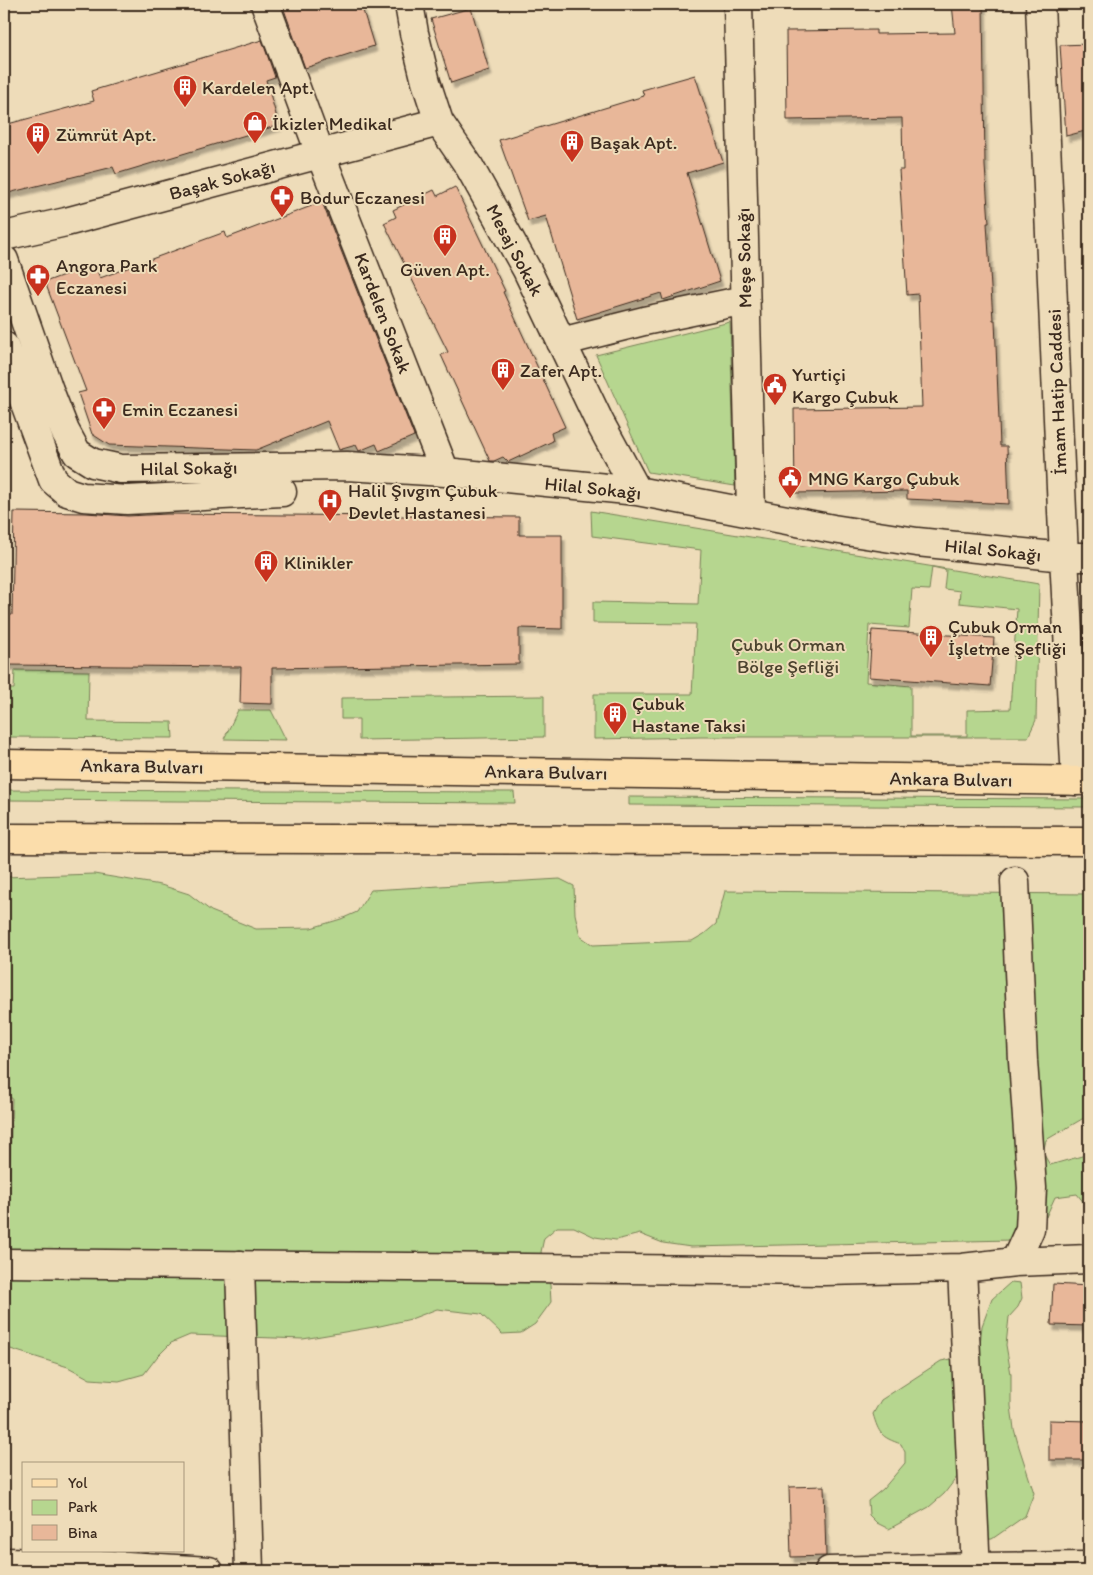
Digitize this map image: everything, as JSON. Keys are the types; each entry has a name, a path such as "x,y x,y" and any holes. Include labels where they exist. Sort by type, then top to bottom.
{"main road":[{"name":"Ankara Bulvarı","path":"4,764 1083,780"},
{"path":"4,838 1089,841"}],"street":[{"name":"Kardelen Sokak","path":"265,4 320,153 445,472"},
{"name":"Mesaj Sokak","path":"409,4 426,82 439,122 469,166 527,270 600,423 637,491"},
{"name":"Meşe Sokağı","path":"738,4 751,512"},
{"name":"İmam Hatip Caddesi","path":"1040,4 1077,557 1083,780"},
{"name":"Başak Sokağı","path":"4,236 66,222 439,122"},
{"name":"Hilal Sokağı","path":"4,260 65,431 77,453 93,463 121,469 348,466 445,472 637,491 833,529 917,542 1077,557"},
{"path":"561,342 644,321 746,300"},
{"path":"4,346 54,480 67,492 83,497 127,500 282,492"},
{"path":"1014,1262 1030,1229 1032,1188 1023,1061 1016,881"},
{"path":"4,1263 824,1271 962,1268 1014,1262 1089,1259"},
{"path":"240,1265 250,1571"},
{"path":"962,1268 976,1569"},
{"path":"4,1562 95,1564 209,1571"},
{"path":"829,1571 1089,1566"}],"green space":[{"path":"730,322 735,486 648,472 596,355"},
{"name":"Çubuk Orman Bölge Şefliği","path":"591,511 1039,584 1036,720 1028,737 701,737 594,739 594,694 692,694 696,624 593,623 593,602 698,604 701,550 592,536","holes":["932,567 946,570 944,589 960,591 959,603 1017,609 1010,709 967,710 967,736 911,736 911,686 866,682 869,625 909,628 912,589 929,590"]},
{"path":"15,670 89,671 88,721 172,722 173,738 4,737 4,689 14,689"},
{"path":"544,696 544,737 359,740 359,719 341,719 341,698"},
{"path":"238,710 271,710 286,740 224,739"},
{"path":"4,790 514,792 515,803 4,800"},
{"path":"629,797 1089,799 1089,807 629,805"},
{"path":"94,874 161,885 189,894 211,911 256,929 311,928 341,919 357,912 371,890 560,879 574,886 575,914 580,936 593,945 692,941 716,924 725,891 1089,894 1089,1115 1046,1140 1043,1153 1050,1165 1089,1154 1089,1209 1077,1194 1055,1197 1046,1217 1012,1240 691,1247 663,1243 640,1234 616,1240 595,1237 574,1227 557,1227 544,1238 541,1252 550,1285 551,1302 535,1324 521,1333 502,1334 481,1314 437,1309 411,1319 380,1326 303,1339 190,1335 171,1343 144,1374 119,1381 90,1379 68,1367 4,1347 4,1186 9,1185 12,1098 4,1098 4,877"},
{"path":"1011,1282 1020,1283 1022,1298 1018,1307 1009,1317 1006,1345 1011,1374 1011,1406 1014,1429 1034,1493 1025,1516 992,1539 976,1540 967,1464 944,1494 929,1507 889,1529 877,1523 869,1515 868,1501 883,1489 905,1463 905,1452 901,1444 882,1434 873,1414 881,1400 941,1361 972,1355 980,1345 982,1326 992,1299"}],"building":[{"path":"282,4 361,4 374,46 305,68"},
{"path":"952,4 983,4 985,166 989,223 987,223 993,320 995,320 1000,446 1007,446 1009,504 907,499 907,491 795,493 794,409 922,407 918,294 907,295 899,170 903,170 902,118 787,120 786,31 876,30 876,34 955,33"},
{"path":"471,8 489,70 451,83 431,19"},
{"name":"Kardelen Apt.","path":"262,40 275,77 266,80 279,125 116,174 113,167 4,194 4,125 94,101 91,91"},
{"path":"1089,44 1089,130 1066,136 1060,45"},
{"path":"695,75 723,162 687,173 720,281 663,300 661,293 577,319 546,216 528,221 499,140 644,96 642,90"},
{"path":"455,187 505,291 503,292 565,427 551,433 553,441 508,462 503,457 490,461 441,355 448,352 384,223 396,217 393,210 434,190 437,196"},
{"path":"322,202 414,436 379,451 376,444 359,451 356,445 339,450 327,421 256,450 109,445 92,434 78,393 86,391 45,282 88,266 89,271 96,268 100,278 225,232 227,238"},
{"name":"Klinikler","path":"14,512 86,513 128,516 167,514 519,517 519,535 562,535 562,629 519,628 519,664 272,668 272,704 240,703 241,667 4,665 4,615 12,615"},
{"name":"Çubuk Orman İşletme Şefliği","path":"872,630 994,638 990,686 869,677"},
{"path":"1053,1284 1089,1286 1089,1326 1051,1325"},
{"path":"1049,1420 1089,1421 1089,1460 1049,1460"},
{"path":"824,1486 826,1556 791,1557 789,1487"}],"place":[{"name":"Kardelen Apt.","path":"185,108"},
{"name":"İkizler Medikal","path":"255,144"},
{"name":"Zümrüt Apt.","path":"38,155"},
{"name":"Başak Apt.","path":"572,163"},
{"name":"Bodur Eczanesi","path":"282,218"},
{"name":"Güven Apt.","path":"445,257"},
{"name":"Angora Park Eczanesi","path":"38,297"},
{"name":"Zafer Apt.","path":"503,391"},
{"name":"Yurtiçi Kargo Çubuk","path":"775,406"},
{"name":"Emin Eczanesi","path":"104,430"},
{"name":"MNG Kargo Çubuk","path":"790,499"},
{"name":"Halil Şıvgın Çubuk Devlet Hastanesi","path":"330,522"},
{"name":"Klinikler","path":"266,583"},
{"name":"Çubuk Orman İşletme Şefliği","path":"931,658"},
{"name":"Çubuk Hastane Taksi","path":"615,735"}]}
